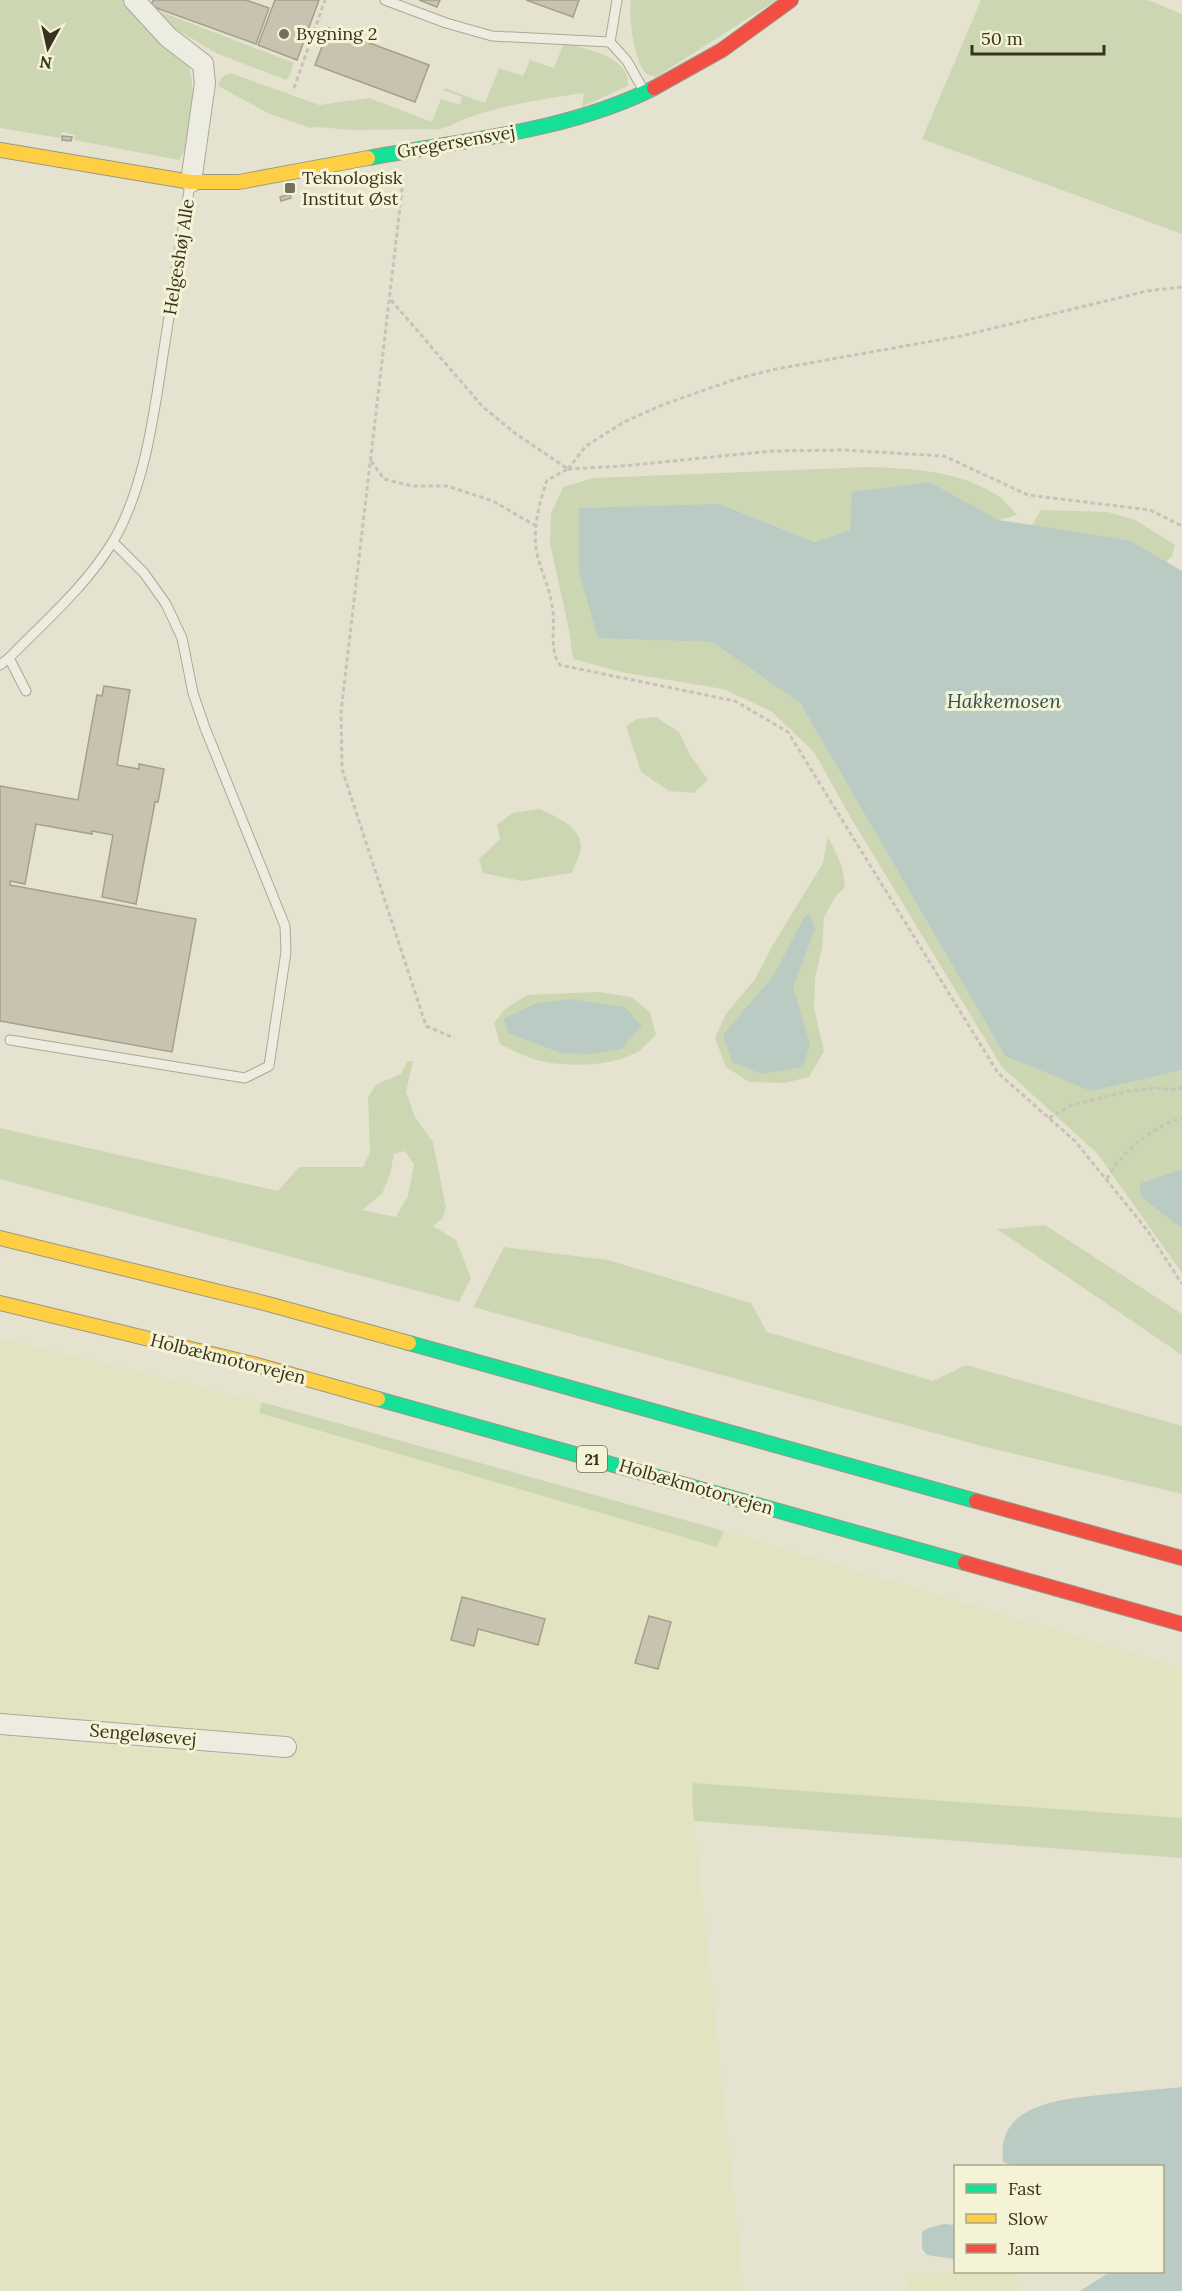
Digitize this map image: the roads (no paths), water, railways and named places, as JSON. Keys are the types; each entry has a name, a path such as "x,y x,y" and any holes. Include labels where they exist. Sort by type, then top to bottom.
{"main road":[{"name":"Gregersensvej","path":"191,182 239,182 280,176 551,124 597,111 644,93 698,67 750,33 791,0"},
{"name":"Helgeshøj Alle","path":"0,150 191,182"},
{"path":"0,1238 268,1304 794,1448 1182,1558"},
{"name":"Holbækmotorvejen","path":"0,1305 253,1364 1182,1624"}],"street":[{"path":"134,0 168,37 203,64 205,83 191,182"},
{"name":"Sengeløsevej","path":"0,1724 286,1747"}],"lane":[{"path":"385,0 492,36 610,42 627,61 644,93"},
{"path":"610,42 617,0"},
{"name":"Helgeshøj Alle","path":"0,665 85,580 113,542 141,470 153,415 191,182"},
{"path":"10,1040 245,1078 269,1066 286,952 285,926 205,728 193,693 182,639 166,604 144,573 113,542"},
{"path":"9,658 26,690"}],"water":[{"name":"Hakkemosen","path":"930,482 999,520 1129,540 1182,571 1182,1070 1091,1091 1005,1056 800,703 712,642 598,638 579,572 579,508 720,504 815,542 850,530 852,492"},
{"path":"810,913 815,929 793,987 810,1044 803,1067 761,1074 732,1062 723,1035 774,975 803,919"},
{"path":"570,999 625,1007 642,1026 621,1049 591,1054 561,1053 508,1033 504,1019 534,1004"},
{"path":"1182,1169 1182,1226 1178,1226 1141,1197 1139,1184"},
{"path":"1182,2087 1182,2291 1080,2291 1108,2273 1164,2273 1164,2165 1010,2165 1003,2162 1004,2142 1010,2126 1022,2115 1037,2107 1055,2102"},
{"path":"944,2224 954,2225 954,2259 927,2255 922,2249 922,2232"}],"place":[{"name":"Bygning 2","path":"284,34"},
{"name":"Teknologisk Institut Øst","path":"290,188"}]}
